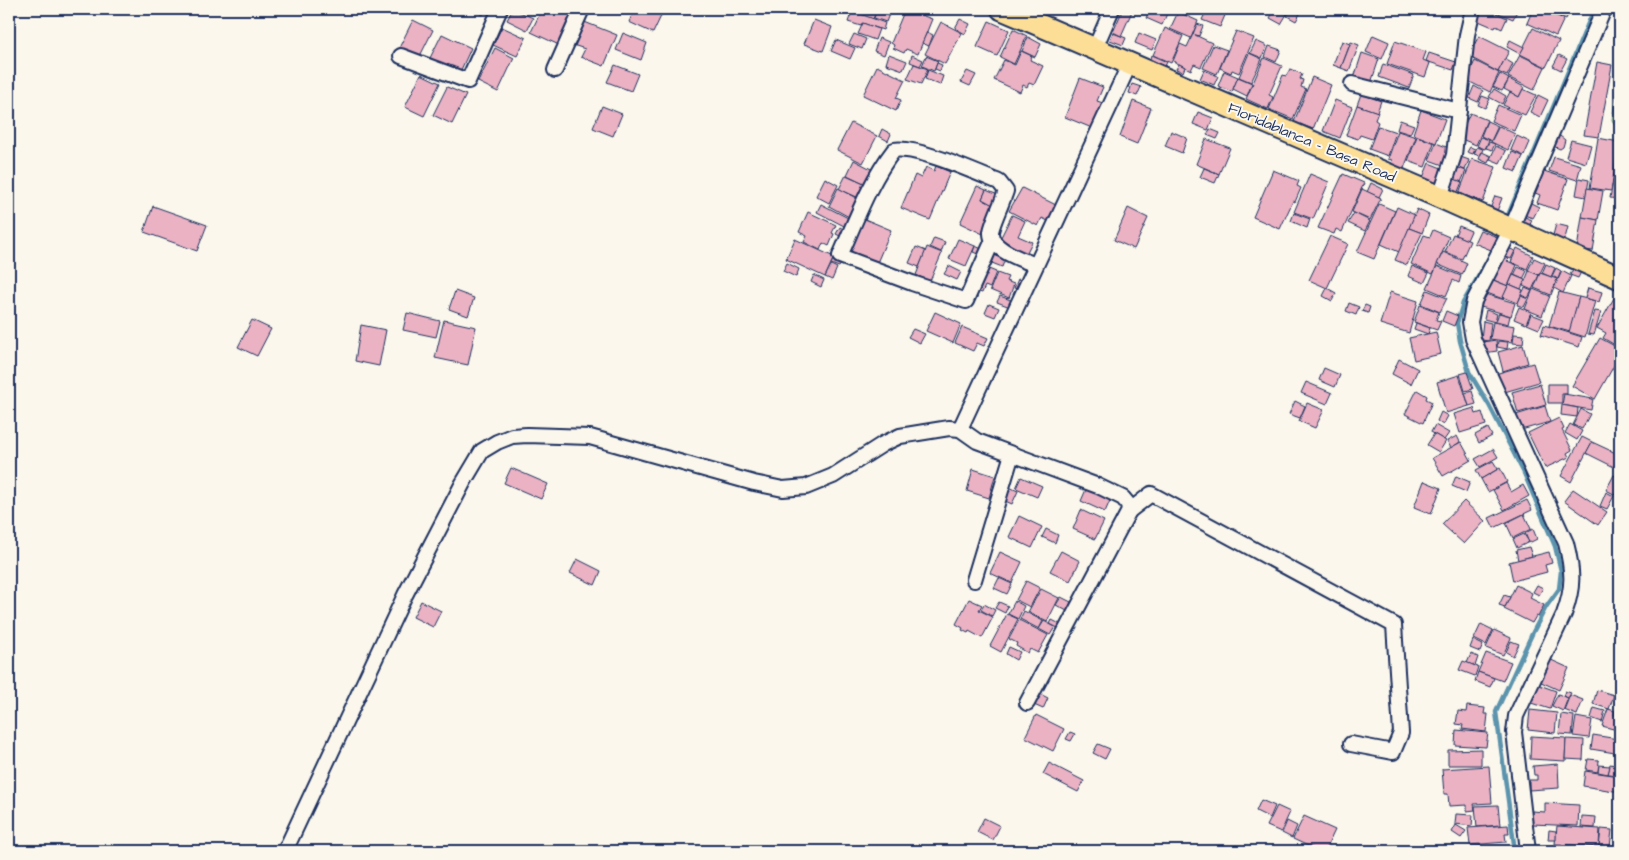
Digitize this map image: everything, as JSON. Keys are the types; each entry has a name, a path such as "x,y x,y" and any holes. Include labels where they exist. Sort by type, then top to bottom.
{"main road":[{"name":"Floridablanca - Basa Road","path":"1002,9 1440,197 1620,278"}],"street":[{"path":"401,56 468,81 500,9"},
{"path":"555,70 582,9"},
{"path":"1095,48 1112,9"},
{"path":"1440,197 1454,155 1467,35 1473,9"},
{"path":"1528,851 1514,732 1516,716 1564,614 1570,596 1571,563 1566,543 1480,354 1470,322 1474,301 1504,226 1604,9"},
{"path":"960,429 1130,63"},
{"path":"1352,84 1459,111"},
{"path":"993,240 966,301 840,256 861,208 885,162 894,150 903,148 923,153 999,182 1006,191 991,232 993,240 1005,252 1035,265"},
{"path":"285,851 405,595 463,483 482,451 512,436 590,438 754,483 783,489 806,487 833,476 883,444 900,436 949,428 960,429 977,441 1098,486 1124,498 1128,504 1129,511"},
{"path":"974,580 1012,454"},
{"path":"1027,703 1129,511 1150,494 1394,625 1401,733 1393,752 1351,744"}],"green space":[{"path":"1620,67 1620,133 1612,120"}],"building":[{"path":"470,9 485,9 483,15"},
{"path":"513,9 533,18 527,30 507,20"},
{"path":"542,9 576,9 559,45 531,32"},
{"path":"635,9 651,9 662,14 653,33 629,22"},
{"path":"851,9 877,9 873,19 850,11"},
{"path":"877,9 891,9 886,22 874,18"},
{"path":"905,9 932,19 918,54 906,49 904,53 893,48 894,45 891,43"},
{"path":"1123,9 1133,9 1121,36 1113,32"},
{"path":"1150,9 1169,9 1162,25 1146,18"},
{"path":"1207,9 1217,9 1226,13 1220,27 1202,20"},
{"path":"1275,9 1290,9 1281,24 1270,18"},
{"path":"1291,9 1301,12 1296,21 1287,16"},
{"path":"1479,9 1487,9 1507,18 1502,29 1474,19"},
{"path":"1489,9 1518,9 1513,19"},
{"path":"1533,9 1541,9 1564,19 1556,36 1527,23"},
{"path":"1544,9 1571,9 1566,19"},
{"path":"852,11 885,23 883,30 862,23 861,26 848,22"},
{"path":"1178,12 1198,21 1191,38 1170,29"},
{"path":"960,19 970,24 965,34 955,28"},
{"path":"413,20 433,30 419,58 399,48"},
{"path":"814,20 832,27 823,51 804,44"},
{"path":"582,21 617,35 604,66 581,57 585,49 573,45"},
{"path":"989,21 1009,30 997,56 977,47"},
{"path":"941,22 962,33 945,64 925,54"},
{"path":"863,23 879,29 875,40 858,34"},
{"path":"1197,24 1203,26 1199,36 1193,34"},
{"path":"502,27 526,38 517,56 493,45"},
{"path":"1165,28 1183,36 1171,63 1153,55"},
{"path":"1533,28 1559,41 1546,67 1520,54"},
{"path":"1013,29 1027,36 1014,64 1000,57"},
{"path":"1236,31 1254,38 1239,73 1232,70 1231,73 1220,68"},
{"path":"927,32 933,35 929,46 922,43"},
{"path":"623,33 647,43 641,60 616,50"},
{"path":"1113,33 1126,38 1123,45 1110,40"},
{"path":"1139,33 1156,40 1152,50 1135,43"},
{"path":"442,34 471,48 460,72 430,58"},
{"path":"854,34 866,39 862,49 849,44"},
{"path":"1193,34 1212,43 1201,67 1194,64 1191,70 1173,61 1180,44 1187,47"},
{"path":"1373,35 1389,42 1382,59 1366,52"},
{"path":"1479,36 1509,51 1498,72 1468,56"},
{"path":"1028,37 1041,44 1035,57 1022,51"},
{"path":"879,38 889,42 884,55 874,51"},
{"path":"836,40 855,48 850,59 831,51"},
{"path":"1510,40 1524,47 1520,54 1507,47"},
{"path":"1256,41 1267,46 1262,58 1250,53"},
{"path":"1342,41 1350,44 1341,68 1333,65"},
{"path":"1395,41 1426,52 1423,60 1430,63 1425,77 1387,64"},
{"path":"1351,42 1359,45 1349,71 1341,68"},
{"path":"1213,45 1227,50 1217,74 1203,68"},
{"path":"1269,46 1281,50 1276,62 1265,57"},
{"path":"495,48 514,58 498,92 478,82"},
{"path":"1021,51 1032,56 1030,60 1043,66 1034,85 1029,83 1027,87 1023,85 1020,92 994,80 1004,60 1015,65"},
{"path":"1249,53 1262,59 1251,82 1239,77"},
{"path":"1362,53 1379,59 1370,86 1353,81"},
{"path":"1429,53 1456,62 1453,70 1426,61"},
{"path":"889,54 907,61 903,70 886,64"},
{"path":"912,55 923,60 920,66 910,62"},
{"path":"1151,55 1167,62 1165,66 1150,59"},
{"path":"1520,55 1545,67 1534,90 1508,77"},
{"path":"1559,55 1567,59 1561,70 1553,66"},
{"path":"926,56 938,61 934,71 922,66"},
{"path":"1264,58 1282,66 1269,95 1273,97 1268,109 1246,99"},
{"path":"1505,59 1513,64 1507,76 1498,72"},
{"path":"1475,61 1499,73 1490,92 1466,80"},
{"path":"1597,62 1612,65 1599,137 1584,135"},
{"path":"937,63 942,65 940,71 935,69"},
{"path":"914,64 928,69 921,84 907,79"},
{"path":"1179,64 1185,67 1183,72 1176,69"},
{"path":"1383,64 1414,75 1409,88 1379,77"},
{"path":"615,65 638,74 631,91 607,82"},
{"path":"877,66 905,80 896,98 901,100 896,111 863,95"},
{"path":"1290,69 1302,74 1300,79 1303,80 1301,87 1306,89 1293,119 1269,109 1283,75 1286,76"},
{"path":"928,70 943,76 940,85 925,79"},
{"path":"1204,70 1218,76 1214,85 1200,79"},
{"path":"967,71 976,75 970,86 961,82"},
{"path":"1224,71 1238,77 1232,92 1218,86"},
{"path":"421,74 440,83 424,116 405,107"},
{"path":"1500,74 1509,79 1502,91 1493,87"},
{"path":"1238,77 1252,83 1247,96 1233,89"},
{"path":"1312,77 1331,85 1313,129 1294,122"},
{"path":"1080,78 1103,87 1097,101 1103,103 1092,128 1065,117"},
{"path":"1509,79 1524,87 1519,97 1504,89"},
{"path":"1132,84 1141,87 1137,96 1129,93"},
{"path":"1474,86 1483,91 1478,102 1469,98"},
{"path":"447,87 466,95 452,124 433,115"},
{"path":"1494,89 1506,96 1502,104 1489,97"},
{"path":"1523,89 1536,95 1525,115 1503,105 1510,92 1519,97"},
{"path":"1361,94 1381,101 1377,112 1357,105"},
{"path":"1538,95 1548,100 1540,117 1530,112"},
{"path":"1482,96 1490,99 1485,108 1478,105"},
{"path":"1335,100 1352,107 1340,138 1323,131"},
{"path":"1133,101 1151,108 1137,144 1120,137"},
{"path":"1357,105 1378,112 1375,120 1378,122 1372,139 1360,135 1358,139 1346,135"},
{"path":"1498,105 1521,115 1514,131 1491,121"},
{"path":"602,106 622,114 613,136 593,128"},
{"path":"1421,110 1445,119 1436,143 1413,134"},
{"path":"1198,112 1213,118 1208,130 1193,124"},
{"path":"1470,113 1487,120 1476,145 1459,138"},
{"path":"1400,120 1414,125 1410,134 1397,130"},
{"path":"1487,121 1498,126 1491,141 1481,136"},
{"path":"851,123 877,136 863,163 837,150"},
{"path":"1378,126 1396,132 1388,156 1369,149"},
{"path":"1499,126 1515,134 1508,150 1491,142"},
{"path":"882,129 891,134 888,141 879,136"},
{"path":"1210,129 1220,133 1217,139 1207,135"},
{"path":"1171,131 1187,138 1182,153 1165,146"},
{"path":"1398,131 1416,137 1403,171 1390,166 1392,160 1388,159"},
{"path":"1417,136 1434,143 1425,167 1408,161"},
{"path":"1517,136 1530,142 1524,156 1511,150"},
{"path":"1557,136 1565,140 1563,147 1560,149 1553,146"},
{"path":"1481,137 1489,140 1485,149 1477,146"},
{"path":"1598,138 1619,142 1611,191 1590,188"},
{"path":"1206,139 1230,148 1219,174 1196,164"},
{"path":"1571,140 1591,145 1586,163 1566,157"},
{"path":"1489,142 1495,144 1492,150 1486,148"},
{"path":"1436,143 1449,148 1443,165 1429,160"},
{"path":"1496,146 1506,151 1500,163 1490,159"},
{"path":"1470,147 1475,149 1473,154 1467,152"},
{"path":"1477,147 1483,149 1480,156 1474,154"},
{"path":"1482,152 1491,156 1488,163 1479,159"},
{"path":"1512,152 1523,156 1516,172 1506,168"},
{"path":"1458,156 1469,160 1465,170 1454,166"},
{"path":"1554,157 1581,165 1577,180 1549,171"},
{"path":"1472,159 1496,167 1483,202 1459,193"},
{"path":"854,160 873,170 866,184 847,175"},
{"path":"1429,163 1444,169 1438,186 1422,180"},
{"path":"936,166 950,172 930,220 901,208 915,175 921,178 926,167 934,171"},
{"path":"1454,166 1466,171 1461,182 1449,177"},
{"path":"1204,168 1219,174 1215,183 1200,177"},
{"path":"1273,170 1299,181 1297,186 1301,188 1280,229 1253,217"},
{"path":"1541,170 1568,179 1557,210 1537,203 1540,195 1533,192"},
{"path":"1615,172 1620,173 1620,199 1610,198"},
{"path":"1310,174 1329,182 1313,219 1294,212"},
{"path":"1343,174 1364,183 1342,232 1336,229 1334,234 1318,228"},
{"path":"846,175 866,184 859,198 839,189"},
{"path":"1449,177 1462,182 1457,194 1444,189"},
{"path":"825,178 838,185 829,203 816,196"},
{"path":"1579,178 1589,180 1586,197 1576,195"},
{"path":"1371,183 1383,189 1379,197 1367,192"},
{"path":"977,186 986,190 982,199 996,206 983,234 960,223"},
{"path":"838,188 859,199 849,217 829,206"},
{"path":"1022,188 1056,205 1048,221 1042,218 1038,226 1009,211"},
{"path":"1587,188 1603,191 1598,220 1582,217"},
{"path":"1362,189 1381,198 1370,220 1352,212"},
{"path":"986,190 998,195 993,205 982,199"},
{"path":"1495,196 1502,198 1497,211 1490,209"},
{"path":"1529,202 1539,207 1533,218 1524,215"},
{"path":"821,204 850,219 846,227 817,212"},
{"path":"1379,204 1395,211 1374,259 1357,252"},
{"path":"153,206 207,225 197,251 144,232"},
{"path":"1397,207 1415,215 1399,252 1381,244"},
{"path":"1128,208 1148,218 1134,249 1114,240"},
{"path":"1417,209 1429,215 1422,233 1409,228"},
{"path":"808,212 836,225 829,246 823,243 820,250 804,242 807,236 799,232"},
{"path":"1294,213 1310,219 1307,228 1291,221"},
{"path":"1354,213 1370,221 1365,231 1348,223"},
{"path":"1012,215 1025,221 1018,236 1032,242 1025,256 998,243"},
{"path":"1520,215 1532,220 1529,227 1517,222"},
{"path":"860,217 891,230 876,265 849,253 858,233 855,231"},
{"path":"1582,217 1598,220 1593,251 1577,249"},
{"path":"1556,224 1568,227 1564,242 1552,239"},
{"path":"1459,226 1471,231 1467,240 1455,235"},
{"path":"840,227 845,230 842,237 836,234"},
{"path":"1409,228 1422,233 1407,265 1395,260"},
{"path":"1433,230 1449,237 1433,274 1411,264 1424,235 1430,237"},
{"path":"1480,230 1497,237 1491,250 1474,243"},
{"path":"1453,234 1470,241 1462,259 1445,252"},
{"path":"1330,236 1348,244 1327,288 1309,280"},
{"path":"934,238 945,242 941,252 930,247"},
{"path":"795,239 834,257 825,277 786,259"},
{"path":"958,239 975,246 966,266 949,259"},
{"path":"975,246 982,249 980,255 973,252"},
{"path":"1504,246 1515,251 1511,259 1500,254"},
{"path":"916,247 926,251 919,267 909,263"},
{"path":"927,247 942,253 930,281 916,275"},
{"path":"1517,248 1533,256 1527,269 1511,262"},
{"path":"1443,252 1467,263 1462,275 1437,264"},
{"path":"995,254 1005,259 1002,267 992,263"},
{"path":"1500,255 1509,259 1507,261 1517,265 1508,286 1489,278"},
{"path":"834,258 842,262 839,267 831,264"},
{"path":"1534,258 1545,263 1539,275 1528,270"},
{"path":"787,263 799,269 796,277 783,271"},
{"path":"1546,264 1555,268 1551,277 1542,273"},
{"path":"831,265 837,268 832,280 825,277"},
{"path":"949,266 961,272 957,280 944,274"},
{"path":"1412,266 1429,273 1424,283 1408,276"},
{"path":"1437,266 1461,276 1459,283 1453,280 1446,296 1427,288"},
{"path":"984,267 996,272 990,288 985,286 982,293 974,290"},
{"path":"1518,267 1527,271 1523,279 1514,275"},
{"path":"1556,268 1561,271 1558,279 1552,276"},
{"path":"1573,269 1581,272 1578,278 1570,275"},
{"path":"1529,271 1539,275 1532,290 1523,286"},
{"path":"1562,271 1571,276 1563,293 1554,288"},
{"path":"997,273 1008,277 1006,281 1014,284 1009,298 990,290"},
{"path":"1540,273 1557,279 1551,295 1534,288"},
{"path":"814,275 824,280 821,287 811,282"},
{"path":"1513,275 1525,280 1521,289 1509,284"},
{"path":"1018,279 1023,281 1020,290 1014,288"},
{"path":"1493,280 1508,286 1503,299 1487,293"},
{"path":"1509,284 1523,290 1518,303 1503,297"},
{"path":"1327,288 1336,293 1332,301 1323,296"},
{"path":"1525,288 1532,291 1528,298 1521,295"},
{"path":"1588,288 1602,292 1599,302 1585,298"},
{"path":"1533,289 1550,296 1542,316 1525,309"},
{"path":"1427,290 1447,298 1440,312 1421,304"},
{"path":"455,291 474,298 468,316 449,309"},
{"path":"1390,292 1418,301 1409,333 1380,324"},
{"path":"1559,292 1579,297 1570,332 1549,326"},
{"path":"1485,294 1515,303 1511,316 1481,307"},
{"path":"1000,296 1013,301 1010,307 997,302"},
{"path":"1521,296 1528,299 1524,307 1517,305"},
{"path":"1579,297 1595,301 1585,337 1569,332"},
{"path":"1614,298 1620,302 1620,348 1603,338 1606,333 1597,328"},
{"path":"1349,303 1359,307 1356,315 1346,311"},
{"path":"989,304 999,308 995,317 985,313"},
{"path":"1365,305 1370,307 1368,313 1362,311"},
{"path":"1420,305 1439,312 1436,320 1441,321 1437,330 1414,322"},
{"path":"1519,307 1531,312 1526,324 1514,319"},
{"path":"1486,310 1497,314 1495,322 1484,319"},
{"path":"1446,311 1458,316 1454,326 1442,321"},
{"path":"1595,311 1601,312 1594,335 1588,334"},
{"path":"935,312 961,324 953,343 926,331"},
{"path":"407,313 440,321 436,337 403,330"},
{"path":"1499,313 1510,316 1508,324 1496,321"},
{"path":"1531,314 1544,319 1539,329 1527,324"},
{"path":"252,320 271,329 257,356 238,347"},
{"path":"444,320 476,327 468,365 435,358"},
{"path":"1483,321 1491,323 1489,341 1481,340"},
{"path":"1493,322 1515,326 1512,342 1490,339"},
{"path":"1416,323 1430,328 1428,334 1414,329"},
{"path":"361,325 386,330 379,366 355,361"},
{"path":"1544,325 1582,337 1579,347 1541,335"},
{"path":"962,327 988,338 984,346 977,343 973,351 955,343"},
{"path":"913,329 925,334 920,343 908,337"},
{"path":"1436,332 1441,354 1414,360 1409,338"},
{"path":"1514,334 1524,335 1523,344 1513,343"},
{"path":"1600,338 1620,349 1620,355 1595,399 1572,386"},
{"path":"1496,340 1497,351 1484,353 1482,342"},
{"path":"1498,341 1508,342 1507,349 1497,347"},
{"path":"1523,345 1528,363 1503,371 1498,352"},
{"path":"1399,359 1418,369 1411,384 1392,374"},
{"path":"1533,363 1539,382 1501,393 1495,374"},
{"path":"1324,368 1340,375 1335,387 1319,380"},
{"path":"1467,372 1473,389 1465,391 1460,374"},
{"path":"1459,375 1469,406 1446,413 1437,382"},
{"path":"1306,382 1332,393 1327,404 1301,393"},
{"path":"1540,384 1546,405 1518,413 1512,392"},
{"path":"1548,384 1567,384 1567,394 1562,394 1562,403 1548,403"},
{"path":"1417,390 1427,396 1426,399 1432,402 1423,423 1405,414"},
{"path":"1472,391 1476,404 1469,406 1465,393"},
{"path":"1564,394 1593,399 1591,410 1562,405"},
{"path":"1295,401 1305,406 1300,418 1289,414"},
{"path":"1307,403 1324,410 1315,428 1299,421"},
{"path":"1562,405 1578,408 1577,417 1561,415"},
{"path":"1545,406 1550,422 1521,430 1516,415"},
{"path":"1474,408 1476,414 1482,412 1486,425 1460,433 1454,414"},
{"path":"1581,409 1590,414 1582,429 1573,425"},
{"path":"1441,412 1448,416 1443,425 1437,421"},
{"path":"1559,418 1564,429 1562,430 1572,450 1567,453 1569,457 1545,468 1528,433"},
{"path":"1570,424 1582,431 1577,440 1565,433"},
{"path":"1435,425 1449,433 1444,440 1431,432"},
{"path":"1488,428 1492,436 1479,443 1475,435"},
{"path":"1434,434 1446,441 1439,452 1427,445"},
{"path":"1457,436 1460,442 1451,448 1447,441"},
{"path":"1582,437 1592,442 1571,482 1561,476"},
{"path":"1461,442 1471,460 1443,476 1432,458"},
{"path":"1592,442 1620,455 1614,467 1586,453"},
{"path":"1493,449 1498,457 1480,467 1475,459"},
{"path":"1493,461 1498,469 1481,479 1476,470"},
{"path":"511,468 548,484 541,499 504,483"},
{"path":"1500,468 1507,482 1488,492 1481,479"},
{"path":"973,469 995,476 989,498 967,491"},
{"path":"1614,475 1620,478 1620,486 1616,495 1606,490"},
{"path":"1456,476 1470,482 1466,492 1452,486"},
{"path":"1021,477 1042,486 1037,497 1016,488"},
{"path":"1424,481 1441,488 1431,514 1414,507"},
{"path":"1506,483 1511,492 1523,485 1529,496 1504,510 1493,490"},
{"path":"1088,485 1112,496 1105,512 1081,501"},
{"path":"1009,487 1018,491 1012,504 1003,500"},
{"path":"1573,489 1607,512 1598,525 1564,501"},
{"path":"1606,492 1614,496 1607,509 1600,506"},
{"path":"1527,500 1532,510 1494,528 1489,518"},
{"path":"1464,501 1485,521 1464,544 1442,524"},
{"path":"1081,510 1104,521 1095,539 1073,529"},
{"path":"1524,514 1531,529 1513,538 1506,523"},
{"path":"1019,516 1042,527 1032,548 1009,537"},
{"path":"1046,529 1058,535 1055,543 1042,537"},
{"path":"1533,529 1537,539 1529,543 1525,533"},
{"path":"1524,534 1529,542 1517,548 1513,539"},
{"path":"1529,547 1532,556 1518,560 1516,550"},
{"path":"1061,551 1080,561 1070,581 1050,571"},
{"path":"1000,552 1022,562 1012,583 990,573"},
{"path":"1549,552 1552,563 1545,565 1547,572 1513,581 1509,562"},
{"path":"577,559 601,571 595,585 570,573"},
{"path":"999,578 1012,584 1007,594 994,588"},
{"path":"1026,581 1040,588 1030,607 1016,600"},
{"path":"1516,585 1532,593 1530,598 1544,605 1538,617 1536,616 1532,623 1504,609"},
{"path":"1537,585 1543,588 1539,595 1533,592"},
{"path":"1041,589 1059,598 1047,622 1028,612"},
{"path":"1504,595 1510,597 1505,607 1499,605"},
{"path":"1061,597 1071,602 1067,611 1056,605"},
{"path":"969,599 982,605 979,610 993,617 982,638 969,631 968,633 962,630 963,628 956,624"},
{"path":"421,601 441,611 433,627 413,617"},
{"path":"1015,601 1024,606 1018,619 1008,614"},
{"path":"999,602 1008,606 1005,613 995,608"},
{"path":"984,604 995,610 992,616 981,610"},
{"path":"1024,611 1043,621 1039,629 1020,619"},
{"path":"1007,614 1018,619 1001,652 990,646"},
{"path":"1019,620 1048,635 1038,653 1030,649 1028,653 1016,646 1017,643 1009,639"},
{"path":"1052,620 1060,624 1058,628 1050,624"},
{"path":"1044,621 1055,627 1050,635 1039,629"},
{"path":"1481,624 1493,630 1486,645 1474,639"},
{"path":"1494,630 1511,638 1503,655 1486,648"},
{"path":"1473,640 1483,645 1480,652 1470,648"},
{"path":"1511,641 1519,644 1513,656 1506,652"},
{"path":"1009,647 1020,652 1016,660 1006,654"},
{"path":"1486,653 1511,662 1503,681 1478,672"},
{"path":"1471,654 1478,657 1475,666 1467,663"},
{"path":"1549,659 1569,668 1559,690 1539,681"},
{"path":"1463,661 1478,667 1475,676 1459,670"},
{"path":"1478,672 1494,678 1490,687 1475,681"},
{"path":"1534,683 1556,691 1550,709 1528,702"},
{"path":"1597,690 1614,695 1609,709 1593,704"},
{"path":"1565,691 1571,693 1568,698 1563,696"},
{"path":"1040,694 1048,698 1043,709 1034,705"},
{"path":"1558,694 1568,698 1563,711 1552,706"},
{"path":"1570,695 1583,700 1577,715 1564,710"},
{"path":"1467,706 1485,708 1484,714 1488,714 1486,732 1462,729 1463,725 1456,724 1458,711 1466,712"},
{"path":"1594,708 1605,711 1602,722 1591,718"},
{"path":"1608,709 1615,711 1614,715 1620,717 1617,730 1602,726"},
{"path":"1530,710 1557,713 1555,733 1528,730"},
{"path":"1561,714 1574,716 1572,735 1559,734"},
{"path":"1036,715 1064,729 1053,751 1025,737"},
{"path":"1576,717 1592,720 1589,738 1573,736"},
{"path":"1456,730 1488,733 1486,747 1455,745"},
{"path":"1070,732 1075,734 1071,741 1066,739"},
{"path":"1593,735 1618,739 1615,753 1591,749"},
{"path":"1531,736 1566,738 1565,761 1530,759"},
{"path":"1566,739 1584,740 1583,760 1565,759"},
{"path":"1098,744 1110,749 1105,759 1093,753"},
{"path":"1481,749 1481,765 1448,765 1448,750"},
{"path":"1588,759 1599,760 1598,772 1586,770"},
{"path":"1049,763 1084,781 1078,792 1043,774"},
{"path":"1558,764 1559,788 1529,790 1529,780 1537,780 1537,775 1534,775 1533,766"},
{"path":"1610,764 1620,766 1619,775 1608,774"},
{"path":"1599,765 1610,766 1608,774 1598,772"},
{"path":"1489,766 1492,803 1474,804 1475,810 1467,811 1467,805 1449,806 1448,794 1444,794 1442,769"},
{"path":"1585,771 1620,776 1620,792 1583,786"},
{"path":"1261,800 1275,806 1270,818 1256,811"},
{"path":"1545,803 1579,805 1578,826 1532,824 1532,811 1545,812"},
{"path":"1498,805 1500,825 1477,827 1475,806"},
{"path":"1277,806 1290,812 1281,832 1267,826"},
{"path":"1456,814 1473,815 1472,826 1455,824"},
{"path":"1304,816 1335,830 1325,851 1319,851 1293,839"},
{"path":"1582,816 1596,817 1595,828 1581,827"},
{"path":"984,818 1000,826 993,840 977,832"},
{"path":"1287,821 1297,826 1292,838 1282,833"},
{"path":"1456,825 1466,831 1461,838 1452,832"},
{"path":"1508,825 1509,834 1505,834 1506,842 1470,845 1468,828"},
{"path":"1557,826 1600,829 1599,847 1555,844"},
{"path":"1601,829 1612,830 1610,847 1599,847"},
{"path":"1549,830 1556,831 1556,840 1548,840"},
{"path":"1480,846 1480,851 1473,851 1473,847"},
{"path":"1586,847 1605,848 1605,851 1585,851"}],"waterway":[{"path":"1506,220 1594,9"},
{"path":"1485,265 1463,303 1457,323 1460,341 1469,372 1489,405 1524,473 1555,546 1561,571 1559,589 1546,607 1532,634 1496,712 1515,851"}]}
